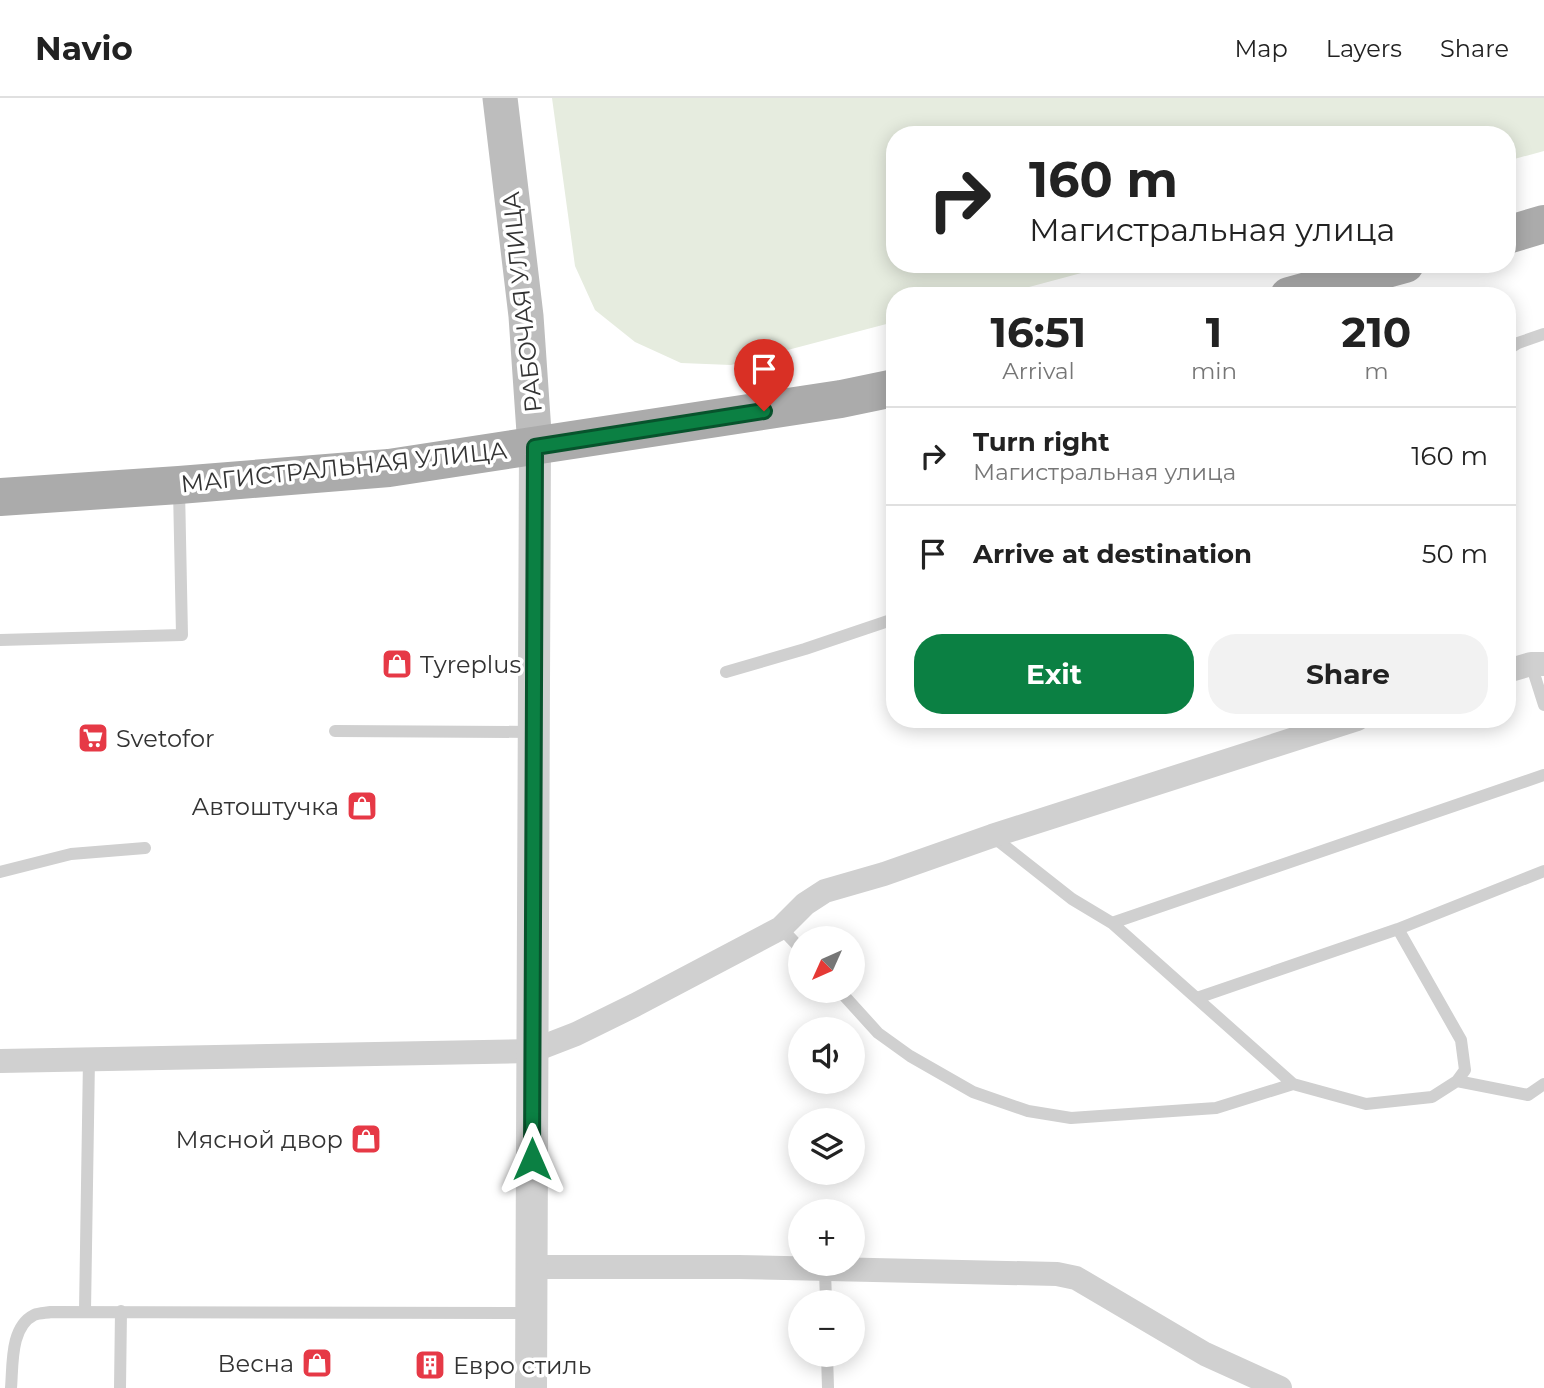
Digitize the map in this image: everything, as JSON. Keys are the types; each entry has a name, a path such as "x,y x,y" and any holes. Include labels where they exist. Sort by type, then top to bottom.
{"main road":[{"name":"РАБОЧАЯ УЛИЦА","path":"500,98 526,316 535,447"},
{"path":"1516,232 1544,224"},
{"path":"1322,287 1372,273"},
{"name":"МАГИСТРАЛЬНАЯ УЛИЦА","path":"0,497 388,468 841,399 886,389"}],"street":[{"name":"РАБОЧАЯ УЛИЦА","path":"531,1388 535,447"},
{"path":"1516,669 1538,664"},
{"path":"0,1062 532,1051 576,1034 635,1005 781,928 805,904 825,891 1329,728"},
{"path":"531,1267 788,1269"},
{"path":"865,1271 1056,1273 1076,1278 1205,1354 1280,1388"}],"lane":[{"path":"1516,344 1544,334"},
{"path":"0,640 182,635 179,485"},
{"path":"726,672 886,622"},
{"path":"1538,664 1544,705"},
{"path":"335,731 533,732"},
{"path":"1112,923 1544,775"},
{"path":"992,836 1072,900 1112,923 1293,1084 1366,1104 1433,1097 1457,1082 1465,1070 1461,1040 1398,929"},
{"path":"0,872 71,854 145,848"},
{"path":"1197,998 1398,929 1544,871"},
{"path":"781,928 788,935"},
{"path":"851,1003 878,1032 910,1056 973,1091 1028,1111 1070,1118 1216,1108 1293,1084"},
{"path":"85,1311 89,1059"},
{"path":"1457,1082 1528,1095 1544,1084"},
{"path":"120,1388 121,1311"},
{"path":"11,1388 14,1351 20,1330 34,1315 51,1312 531,1313"},
{"path":"827,1367 828,1388"}],"shaded area":[{"path":"552,98 1544,98 1544,151 1516,159 1516,126 886,126 886,273 1082,273 1029,287 886,287 886,324 731,365 681,363 635,342 595,310 575,266"}],"place":[{"name":"Tyreplus","path":"397,664"},
{"name":"Svetofor","path":"93,738"},
{"name":"Автоштучка","path":"362,806"},
{"name":"Мясной двор","path":"366,1139"},
{"name":"Весна","path":"317,1363"},
{"name":"Евро стиль","path":"430,1365"}],"route":[{"path":"532,1159 535,447 764,411"}]}
